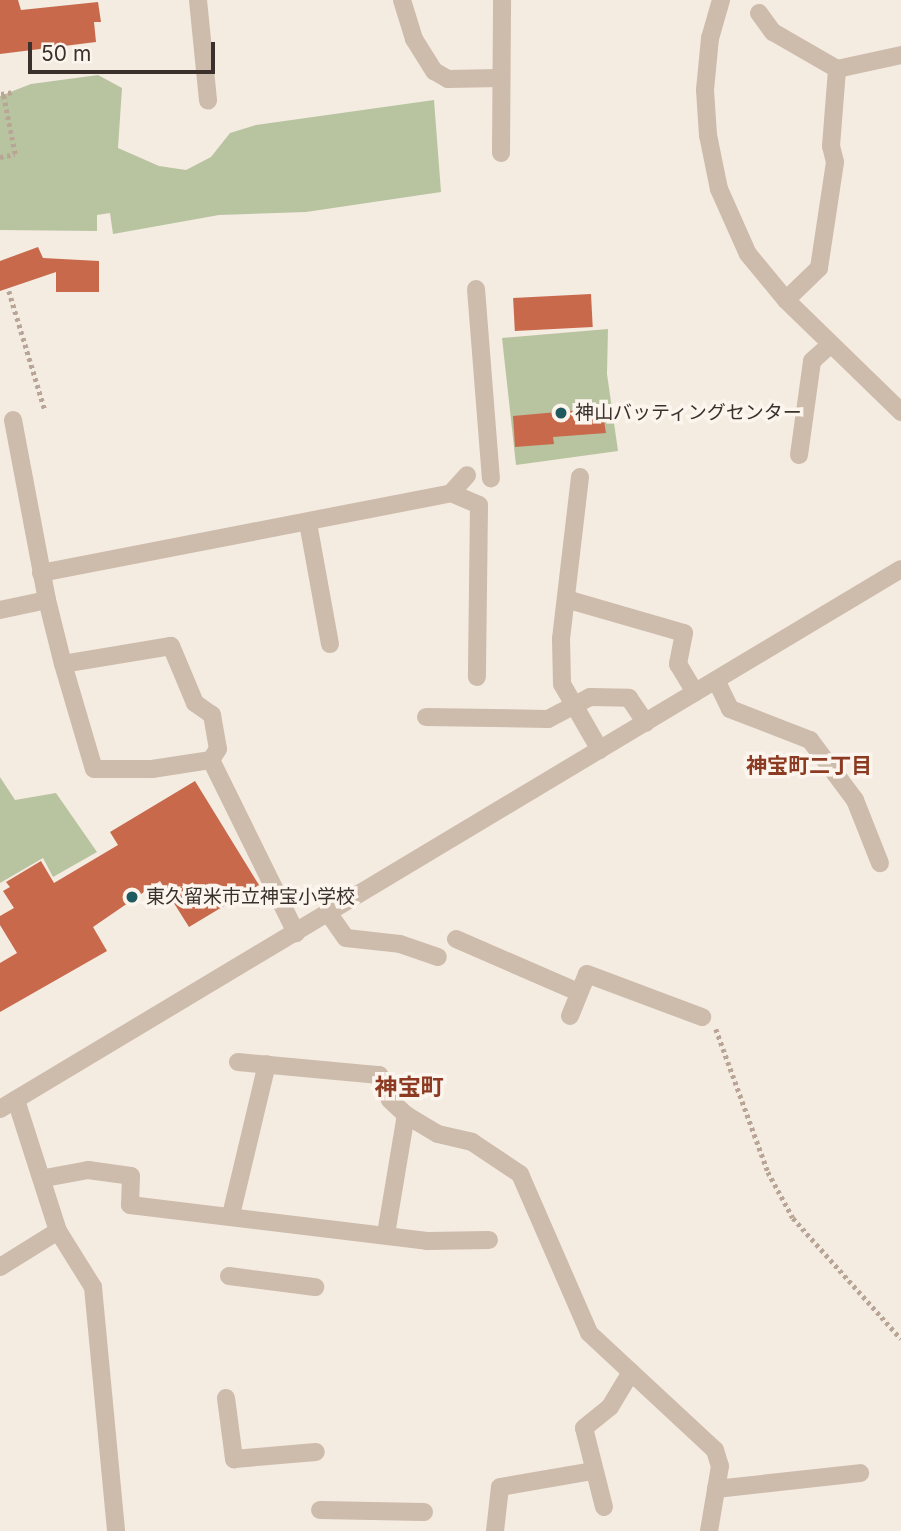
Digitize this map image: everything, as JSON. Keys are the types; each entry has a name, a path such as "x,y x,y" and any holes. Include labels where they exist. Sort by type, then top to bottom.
{"street":[{"path":"198,0 208,101"},
{"path":"402,0 414,39 434,71 448,79 499,78"},
{"path":"500,153 499,78 503,0"},
{"path":"722,0 710,38 706,77 708,135 719,189 748,254 786,300 901,412"},
{"path":"760,13 773,32 837,69 901,55"},
{"path":"786,300 819,268 835,162 831,146 837,69"},
{"path":"476,289 491,478"},
{"path":"799,455 812,361 830,345"},
{"path":"13,420 47,600 63,664 94,769 152,769 211,760 218,749 212,715 195,704 171,646 63,664"},
{"path":"451,493 467,475"},
{"path":"580,477 566,599 562,684 600,750"},
{"path":"41,573 451,493 478,505 477,677"},
{"path":"308,523 330,644"},
{"path":"0,1109 901,569"},
{"path":"566,599 684,633 678,664 695,692"},
{"path":"0,610 47,600"},
{"path":"716,680 730,709 810,740 855,800 880,863"},
{"path":"426,717 548,719 590,698 629,698 646,723"},
{"path":"211,760 296,933"},
{"path":"329,914 346,938 400,944 438,957"},
{"path":"456,939 578,992"},
{"path":"570,1016 587,974 702,1017"},
{"path":"238,1062 379,1075 390,1100 406,1115 438,1134 472,1142 520,1174 589,1333 715,1450 720,1466 709,1531"},
{"path":"231,1215 267,1064"},
{"path":"16,1100 45,1178 58,1231 93,1287 116,1531"},
{"path":"386,1234 406,1115"},
{"path":"45,1178 88,1170 131,1176 130,1205 231,1215 427,1241 489,1240"},
{"path":"0,1267 58,1231"},
{"path":"229,1276 315,1287"},
{"path":"604,1507 584,1428 610,1407 631,1372"},
{"path":"226,1398 234,1459 316,1452"},
{"path":"495,1531 500,1488 593,1471"},
{"path":"716,1489 860,1473"},
{"path":"320,1510 424,1512"}],"path":[{"path":"0,157 15,154 1,94 13,92"},
{"path":"9,291 45,410"},
{"path":"702,1017 720,1032 768,1172 793,1217 901,1339"}],"green space":[{"path":"98,75 122,88 118,148 159,166 186,170 211,157 230,133 256,125 434,100 441,192 306,212 219,215 113,234 110,213 97,215 97,231 0,230 0,96 31,84"},
{"name":"神山バッティングセンター","path":"608,329 607,374 618,451 516,465 502,338"},
{"path":"0,777 15,800 56,793 97,852 53,877 43,858 0,883"}],"building":[{"path":"0,0 18,0 21,10 98,2 101,22 94,22 96,42 0,54"},
{"path":"38,247 43,258 99,261 99,292 56,292 56,272 0,291 0,261"},
{"path":"591,294 593,327 515,331 513,298"},
{"path":"602,408 606,433 553,437 554,444 515,447 513,416"},
{"path":"195,781 259,885 189,927 160,881 93,927 107,951 0,1012 0,963 17,953 0,925 0,916 14,908 3,891 10,887 6,882 41,861 54,883 118,845 110,832"}],"place":[{"name":"神山バッティングセンター","path":"561,413"},
{"name":"東久留米市立神宝小学校","path":"132,897"}],"district":[{"name":"神宝町二丁目","path":"809,766"},
{"name":"神宝町","path":"409,1087"}]}
